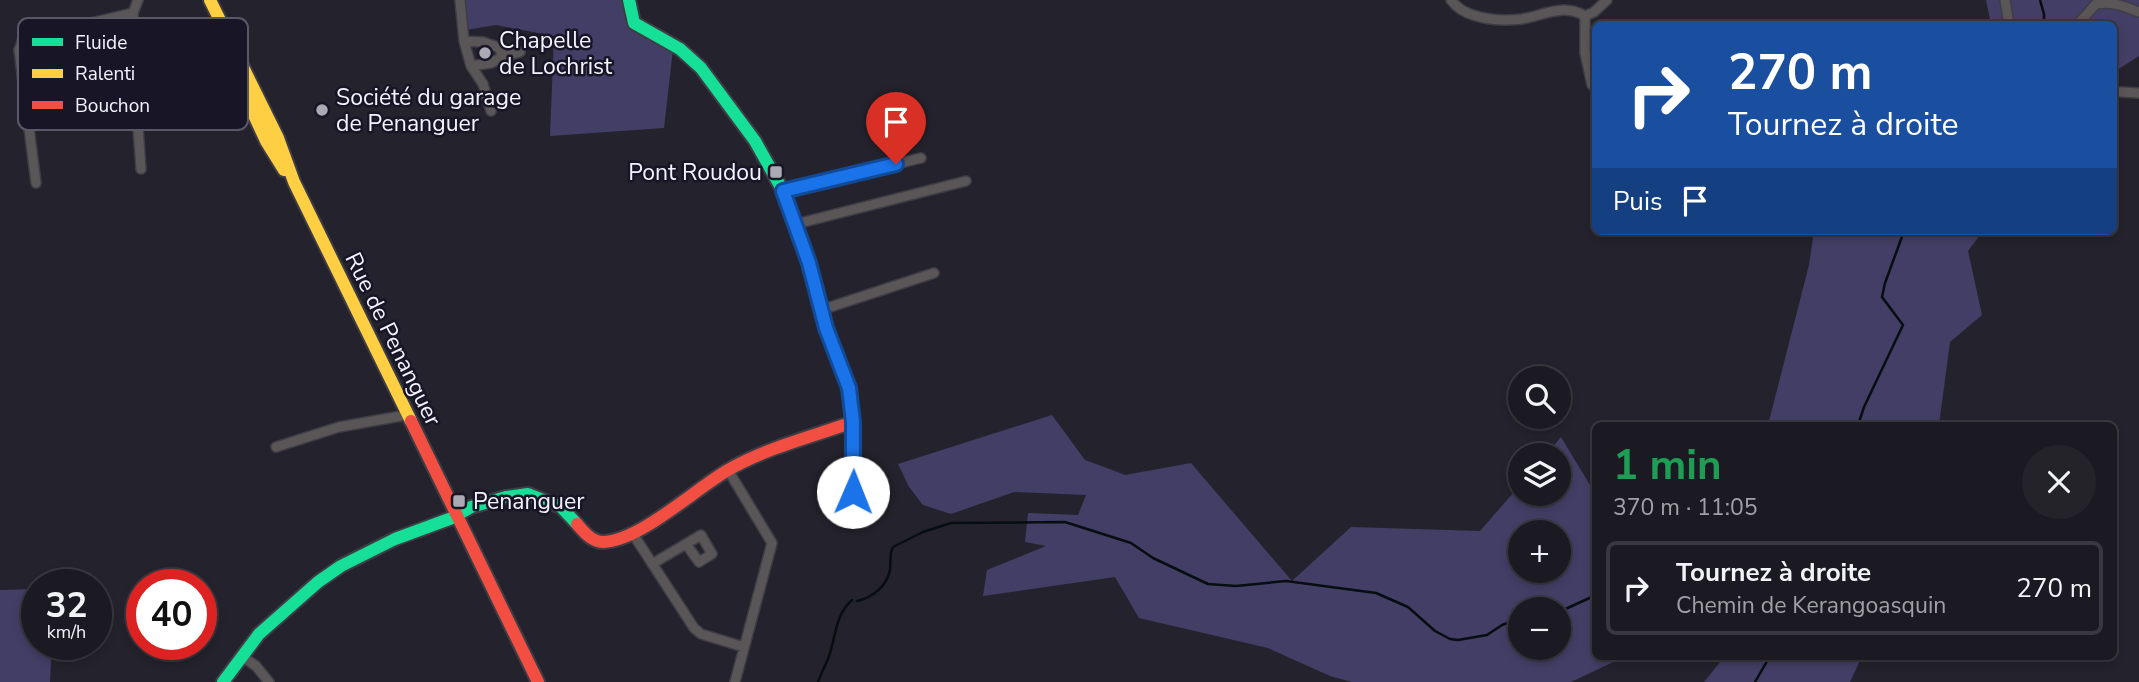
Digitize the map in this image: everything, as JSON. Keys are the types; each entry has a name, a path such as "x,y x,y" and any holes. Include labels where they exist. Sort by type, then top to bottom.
{"street":[{"path":"133,18 138,0"},
{"name":"Rue de Penanguer","path":"200,0 208,18"},
{"name":"Rue de Penanguer","path":"210,0 219,18"},
{"path":"460,0 464,41 471,66 483,84 491,111"},
{"path":"629,0 634,23 688,54 710,79 762,152 783,191 849,388 853,422 853,492"},
{"path":"1451,0 1459,9 1483,18 1515,20 1563,9 1585,16"},
{"path":"1585,16 1607,0"},
{"path":"2005,0 2008,21"},
{"path":"2081,21 2096,4 2106,2 2121,4 2139,12"},
{"path":"112,18 133,13"},
{"path":"1585,16 1585,53 1592,85"},
{"path":"464,41 483,42 500,48 502,57"},
{"path":"471,66 492,63 520,52"},
{"name":"Rue de Penanguer","path":"248,77 278,138 294,182 538,682"},
{"path":"2122,92 2139,93"},
{"name":"Rue de Penanguer","path":"248,103 266,141 294,182"},
{"path":"29,130 36,183"},
{"path":"138,130 141,169"},
{"path":"783,191 921,158"},
{"path":"796,224 965,181"},
{"path":"821,310 934,273"},
{"path":"276,447 339,427 407,415"},
{"path":"223,682 259,634 318,582 341,566 395,539 471,507 528,494 548,500 561,508 589,537 602,542 633,534 728,470 767,452 853,422"},
{"path":"728,470 772,543 735,682"},
{"path":"633,534 694,628 701,634 744,647"},
{"path":"652,564 686,544"},
{"path":"242,656 257,666 269,682"}],"shaded area":[{"path":"464,0 625,0 627,26 673,49 664,128 550,136 554,36 496,25 466,30"},
{"path":"1986,0 2139,0 2139,56 2117,70 2117,21 1990,21"},
{"path":"1813,235 1980,235 1968,251 1982,315 1950,342 1939,422 1769,422 1809,265"},
{"path":"1052,415 1085,460 1125,475 1191,463 1292,581 1351,527 1480,531 1508,499 1508,506 1571,506 1571,454 1592,488 1592,660 1618,660 1571,682 1352,682 1330,676 1268,648 1139,618 1115,577 983,596 987,570 1046,546 1025,542 1028,513 1078,515 1086,495 1014,492 951,514 923,505 909,487 898,464"},
{"path":"21,589 21,660 51,660 50,682 0,682 0,590"},
{"path":"1722,660 1860,660 1850,682 1704,682"}],"waterway":[{"path":"2040,0 2044,21"},
{"path":"1859,422 1903,325 1882,297 1903,235"},
{"path":"857,601 873,594 886,581 893,547 923,532 951,523 1065,522 1131,543 1153,558 1208,584 1236,586 1286,581 1376,593 1408,607 1435,631 1450,639 1487,635 1508,623"},
{"path":"1571,606 1592,597"},
{"path":"818,682 829,656 839,619 852,600"},
{"path":"1755,682 1768,660"}],"traffic: fast":[{"path":"629,0 634,23 680,49 701,68 755,141 783,191 812,273"},
{"path":"223,682 259,634 318,582 341,566 395,539 452,518 471,507 528,494 561,507 577,524"}],"traffic: slow":[{"path":"210,0 219,18"},
{"path":"248,77 278,138 294,182 411,421"},
{"path":"248,102 266,141 284,170"},
{"path":"812,273 826,328 849,388 853,422 853,493"}],"traffic: jam":[{"path":"411,421 538,682"},
{"path":"577,524 595,540 603,542 618,539 650,524 743,462 853,422"}],"place":[{"name":"Chapelle de Lochrist","path":"485,53"},
{"name":"Société du garage de Penanguer","path":"322,110"},
{"name":"Pont Roudou","path":"776,172"},
{"name":"Penanguer","path":"459,501"}],"route":[{"path":"853,492 853,422 849,388 830,342 809,263 783,191 896,164"}]}
